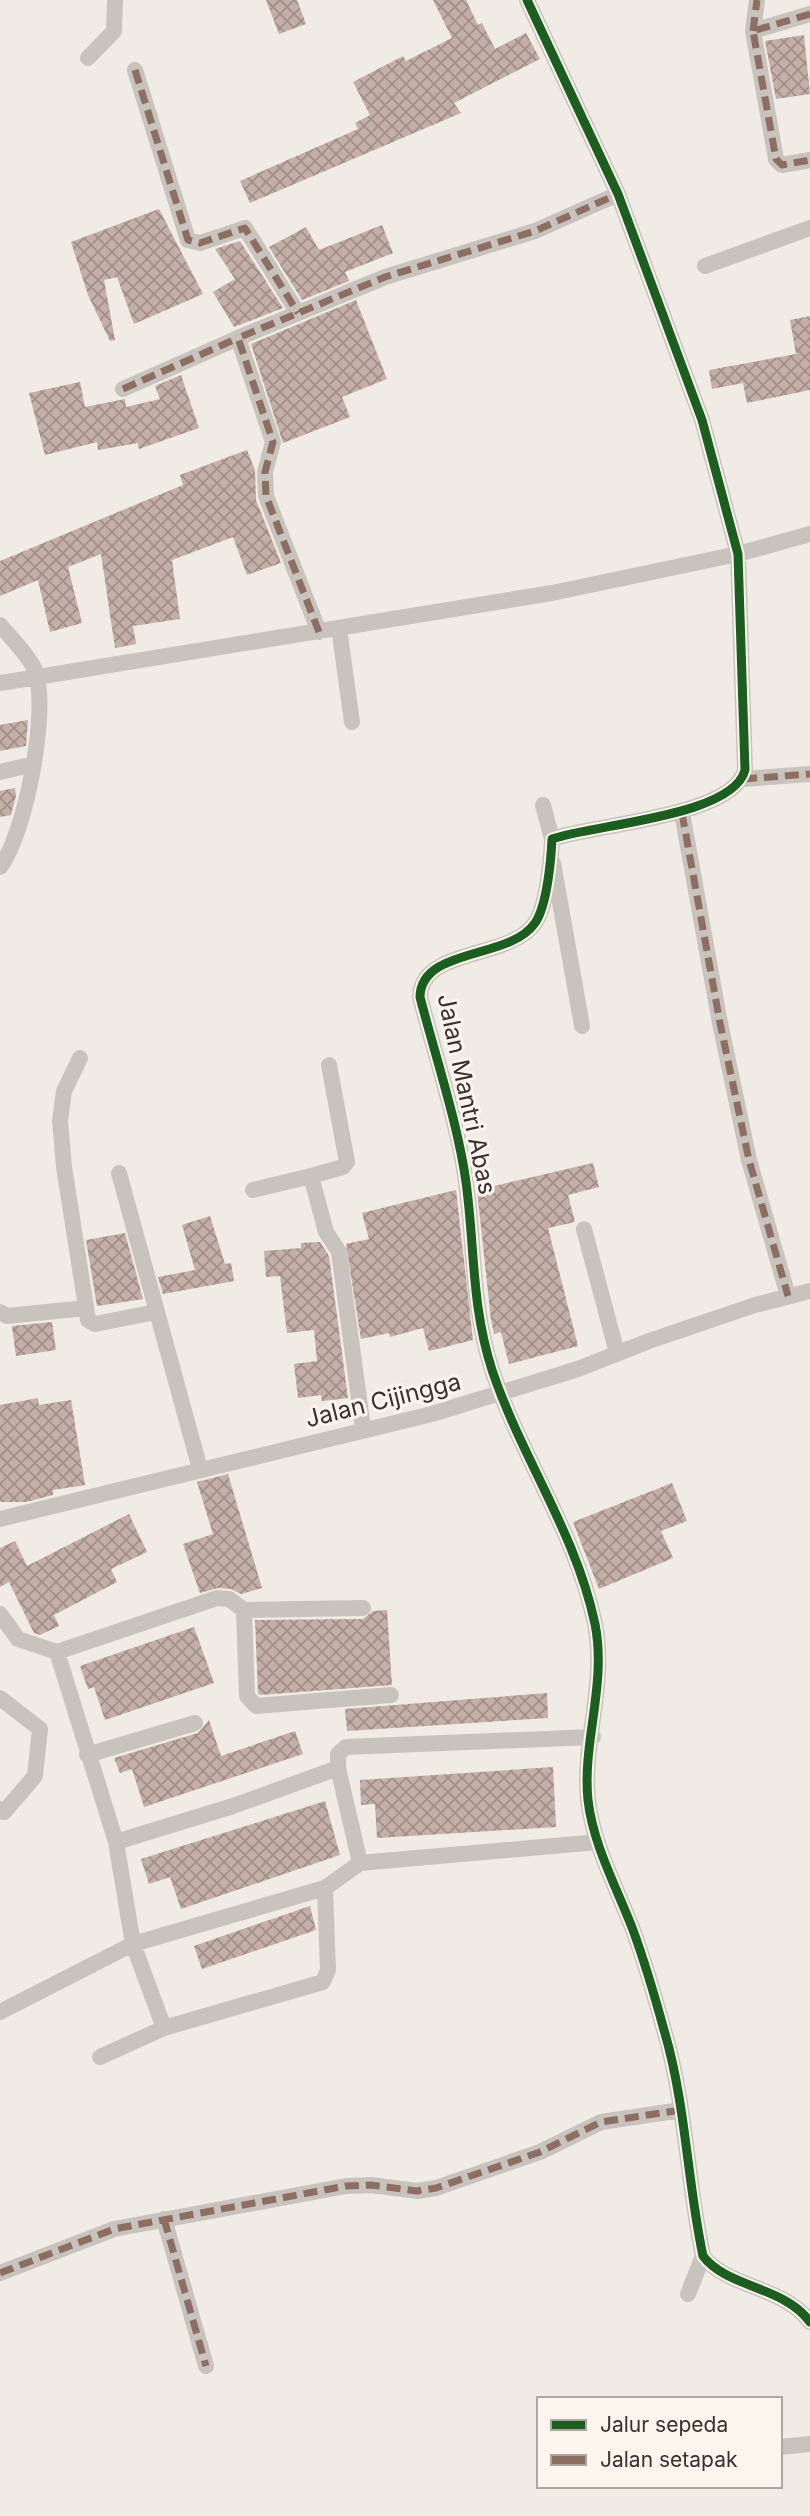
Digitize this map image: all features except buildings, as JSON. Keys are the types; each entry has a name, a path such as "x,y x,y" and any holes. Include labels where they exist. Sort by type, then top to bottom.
{"street":[{"path":"88,58 114,32 115,0"},
{"path":"527,0 618,194 702,420 738,554 743,779"},
{"path":"757,0 753,31 776,159 782,165 810,160"},
{"path":"753,31 810,15"},
{"path":"135,70 188,240 200,243 245,228 298,313"},
{"path":"122,388 385,277 558,223 618,194"},
{"path":"705,266 810,228"},
{"path":"238,338 273,442 265,472 266,496 318,632"},
{"path":"0,683 205,652 552,593 738,554 810,534"},
{"path":"0,625 26,656 37,676 40,692 39,740 34,764 10,854 0,867"},
{"path":"339,628 352,722"},
{"path":"0,772 34,764"},
{"path":"552,839 577,831 682,813 722,795 743,779 810,774"},
{"name":"Jalan Mantri Abas","path":"543,805 552,839 538,919 529,930 512,942 433,970 425,977 421,991 466,1180 476,1312 501,1394 570,1540 584,1580 598,1645 593,1737 587,1773 588,1801 598,1843 634,1932 675,2073 703,2256"},
{"path":"682,813 720,1023 749,1160 788,1296"},
{"path":"551,856 582,1026"},
{"path":"80,1058 64,1091 60,1121 64,1167 88,1320 92,1324 156,1312"},
{"path":"253,1189 343,1167 347,1162 329,1065"},
{"path":"119,1173 200,1469"},
{"path":"311,1176 327,1233 339,1252 363,1428"},
{"path":"584,1229 617,1353"},
{"name":"Jalan Cijingga","path":"0,1519 501,1394 788,1296 810,1291"},
{"path":"0,1312 7,1316 86,1308"},
{"path":"0,1614 18,1639 57,1652 217,1598 229,1599 244,1611 363,1608"},
{"path":"244,1611 247,1696 256,1706 391,1695"},
{"path":"57,1652 116,1842 133,1944 164,2028"},
{"path":"0,1698 40,1729 35,1776 4,1812 0,1809"},
{"path":"87,1755 195,1723"},
{"path":"360,1863 338,1768 338,1755 349,1746 593,1737"},
{"path":"116,1842 233,1806 338,1768"},
{"path":"0,2011 133,1944 326,1888 360,1863 598,1843"},
{"path":"100,2057 164,2028 324,1982 328,1970 326,1888"},
{"path":"0,2273 114,2229 164,2219 346,2186 371,2185 417,2191 436,2188 540,2152 601,2122 681,2110"},
{"path":"164,2219 206,2366"},
{"path":"688,2294 703,2256 715,2268 788,2301 810,2322"},
{"path":"782,2447 810,2444"}],"marked path":[{"path":"753,31 757,0"},
{"path":"810,14 753,31 776,159 782,165 810,160"},
{"path":"135,70 188,240 200,243 245,228 298,313"},
{"path":"319,632 266,496 265,472 273,442 238,338 385,277 535,231 618,194"},
{"path":"123,389 238,338"},
{"path":"743,779 810,774"},
{"path":"682,813 720,1023 749,1160 788,1296"},
{"path":"0,2273 114,2229 346,2186 371,2185 417,2191 436,2188 540,2152 601,2122 681,2110"},
{"path":"164,2219 206,2366"}],"cycle path":[{"path":"527,0 618,194 702,420 738,554 745,770 735,786 690,809 552,839 545,894 535,923 523,935 507,943 450,961 435,970 424,981 420,997 462,1160 477,1299 485,1346 504,1402 575,1558 595,1624 598,1669 588,1757 588,1800 600,1850 642,1955 671,2058 703,2256 713,2267 726,2275 786,2301 810,2322"}]}
